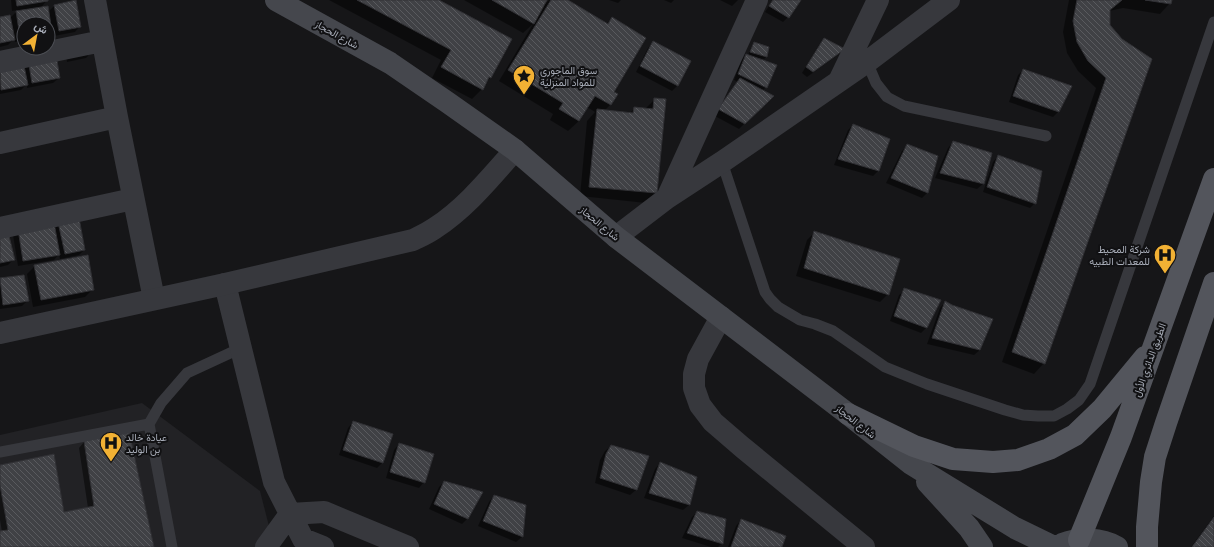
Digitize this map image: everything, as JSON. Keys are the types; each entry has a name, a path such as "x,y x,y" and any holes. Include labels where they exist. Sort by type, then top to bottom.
{"main road":[{"name":"شارع الحجاز","path":"276,0 390,63 447,102 515,150 616,237 848,414 911,464 1015,528 1054,547"},
{"name":"الطريق الدائري الأول","path":"1078,540 1121,437 1214,179"},
{"path":"1147,547 1151,482 1155,457 1214,283"},
{"path":"848,414 914,446 953,459 992,462 1018,460 1049,449 1074,435 1102,409 1154,345"},
{"name":"شارع الحجاز","path":"911,464 969,528 982,547"},
{"path":"1054,547 1066,542 1078,540 1095,540 1117,547"}],"street":[{"path":"95,0 154,299"},
{"path":"667,198 757,0"},
{"path":"838,82 878,0"},
{"path":"616,237 667,198 867,62 949,0"},
{"path":"0,62 102,41"},
{"path":"0,143 117,117"},
{"path":"0,333 225,284 413,240 435,229 458,211 482,188 515,150"},
{"path":"0,228 133,198"},
{"path":"225,284 274,482 303,539 323,547"},
{"path":"721,317 698,359 694,374 694,388 700,405 713,422 864,547"},
{"path":"290,514 324,512 408,547"},
{"path":"266,547 290,514"}],"lane":[{"path":"722,162 765,292 778,307 800,320 833,331 885,367 927,384 1024,415 1054,416 1079,400 1090,384 1214,22"},
{"path":"867,62 876,83 887,97 904,106 1046,136"},
{"path":"172,547 149,424 161,403 186,373 241,348"},
{"path":"0,452 149,424"}],"shaded area":[{"name":"عيادة خالد بن الوليد","path":"142,403 260,491 271,534 261,547 0,547 0,435"}],"building":[{"path":"16,0 48,0 48,1 17,6"},
{"path":"76,0 81,27 59,31 54,5"},
{"path":"357,0 439,0 512,39 491,78 489,77 483,90 441,67 451,50"},
{"path":"492,0 547,0 534,24"},
{"path":"551,0 568,0 608,24 612,17 646,38 614,92 618,94 611,105 595,96 579,121 559,109 563,103 508,70"},
{"path":"773,0 801,0 789,18 769,6"},
{"path":"1077,0 1122,0 1110,10 1110,25 1122,39 1152,59 1045,364 1012,352 1106,78 1088,61 1077,42 1073,21"},
{"path":"1145,0 1172,0 1171,4"},
{"path":"48,6 50,16 17,16 16,11"},
{"path":"10,15 15,40 0,43 0,17"},
{"path":"824,38 845,49 813,72 806,67"},
{"path":"653,41 691,61 678,86 640,66"},
{"path":"754,42 769,47 767,57 750,52"},
{"path":"746,54 777,65 767,88 738,74"},
{"path":"56,55 60,78 32,83 28,59"},
{"path":"23,61 28,85 1,90 0,66"},
{"path":"1023,69 1072,86 1059,112 1013,96"},
{"path":"740,78 774,96 745,124 718,109"},
{"path":"654,98 666,99 657,193 589,187 597,109 633,113 634,107 653,109"},
{"path":"853,124 890,139 879,171 838,159"},
{"path":"953,141 992,153 984,184 940,173"},
{"path":"907,144 938,156 928,193 891,178"},
{"path":"998,155 1042,171 1036,204 987,187"},
{"path":"79,218 85,250 65,254 58,222"},
{"path":"54,223 60,255 23,261 18,229"},
{"path":"814,231 900,259 889,295 804,268"},
{"path":"8,232 15,260 0,263 0,234"},
{"path":"88,255 94,290 41,300 34,265"},
{"path":"24,275 29,301 3,305 0,278"},
{"path":"904,288 941,300 927,328 894,316"},
{"path":"945,301 952,305 993,319 980,350 932,338"},
{"path":"353,421 393,434 383,463 343,450"},
{"path":"129,431 154,547 0,547 0,531 8,530 0,485 0,465 54,454 64,512 94,506 84,441"},
{"path":"399,443 434,454 425,483 390,472"},
{"path":"611,445 649,456 637,490 600,478 606,454"},
{"path":"660,462 697,477 690,505 649,493"},
{"path":"444,481 483,492 468,519 434,504"},
{"path":"494,495 526,505 523,537 483,521"},
{"path":"697,511 726,519 723,544 687,533"},
{"path":"1214,517 1214,547 1192,547"},
{"path":"741,519 786,536 782,547 731,547"}],"place":[{"name":"سوق الماجوري للمواد المنزلية","path":"524,96"},
{"name":"شركة المحيط للمعدات الطبيه","path":"1165,274"},
{"name":"عيادة خالد بن الوليد","path":"111,462"}]}
